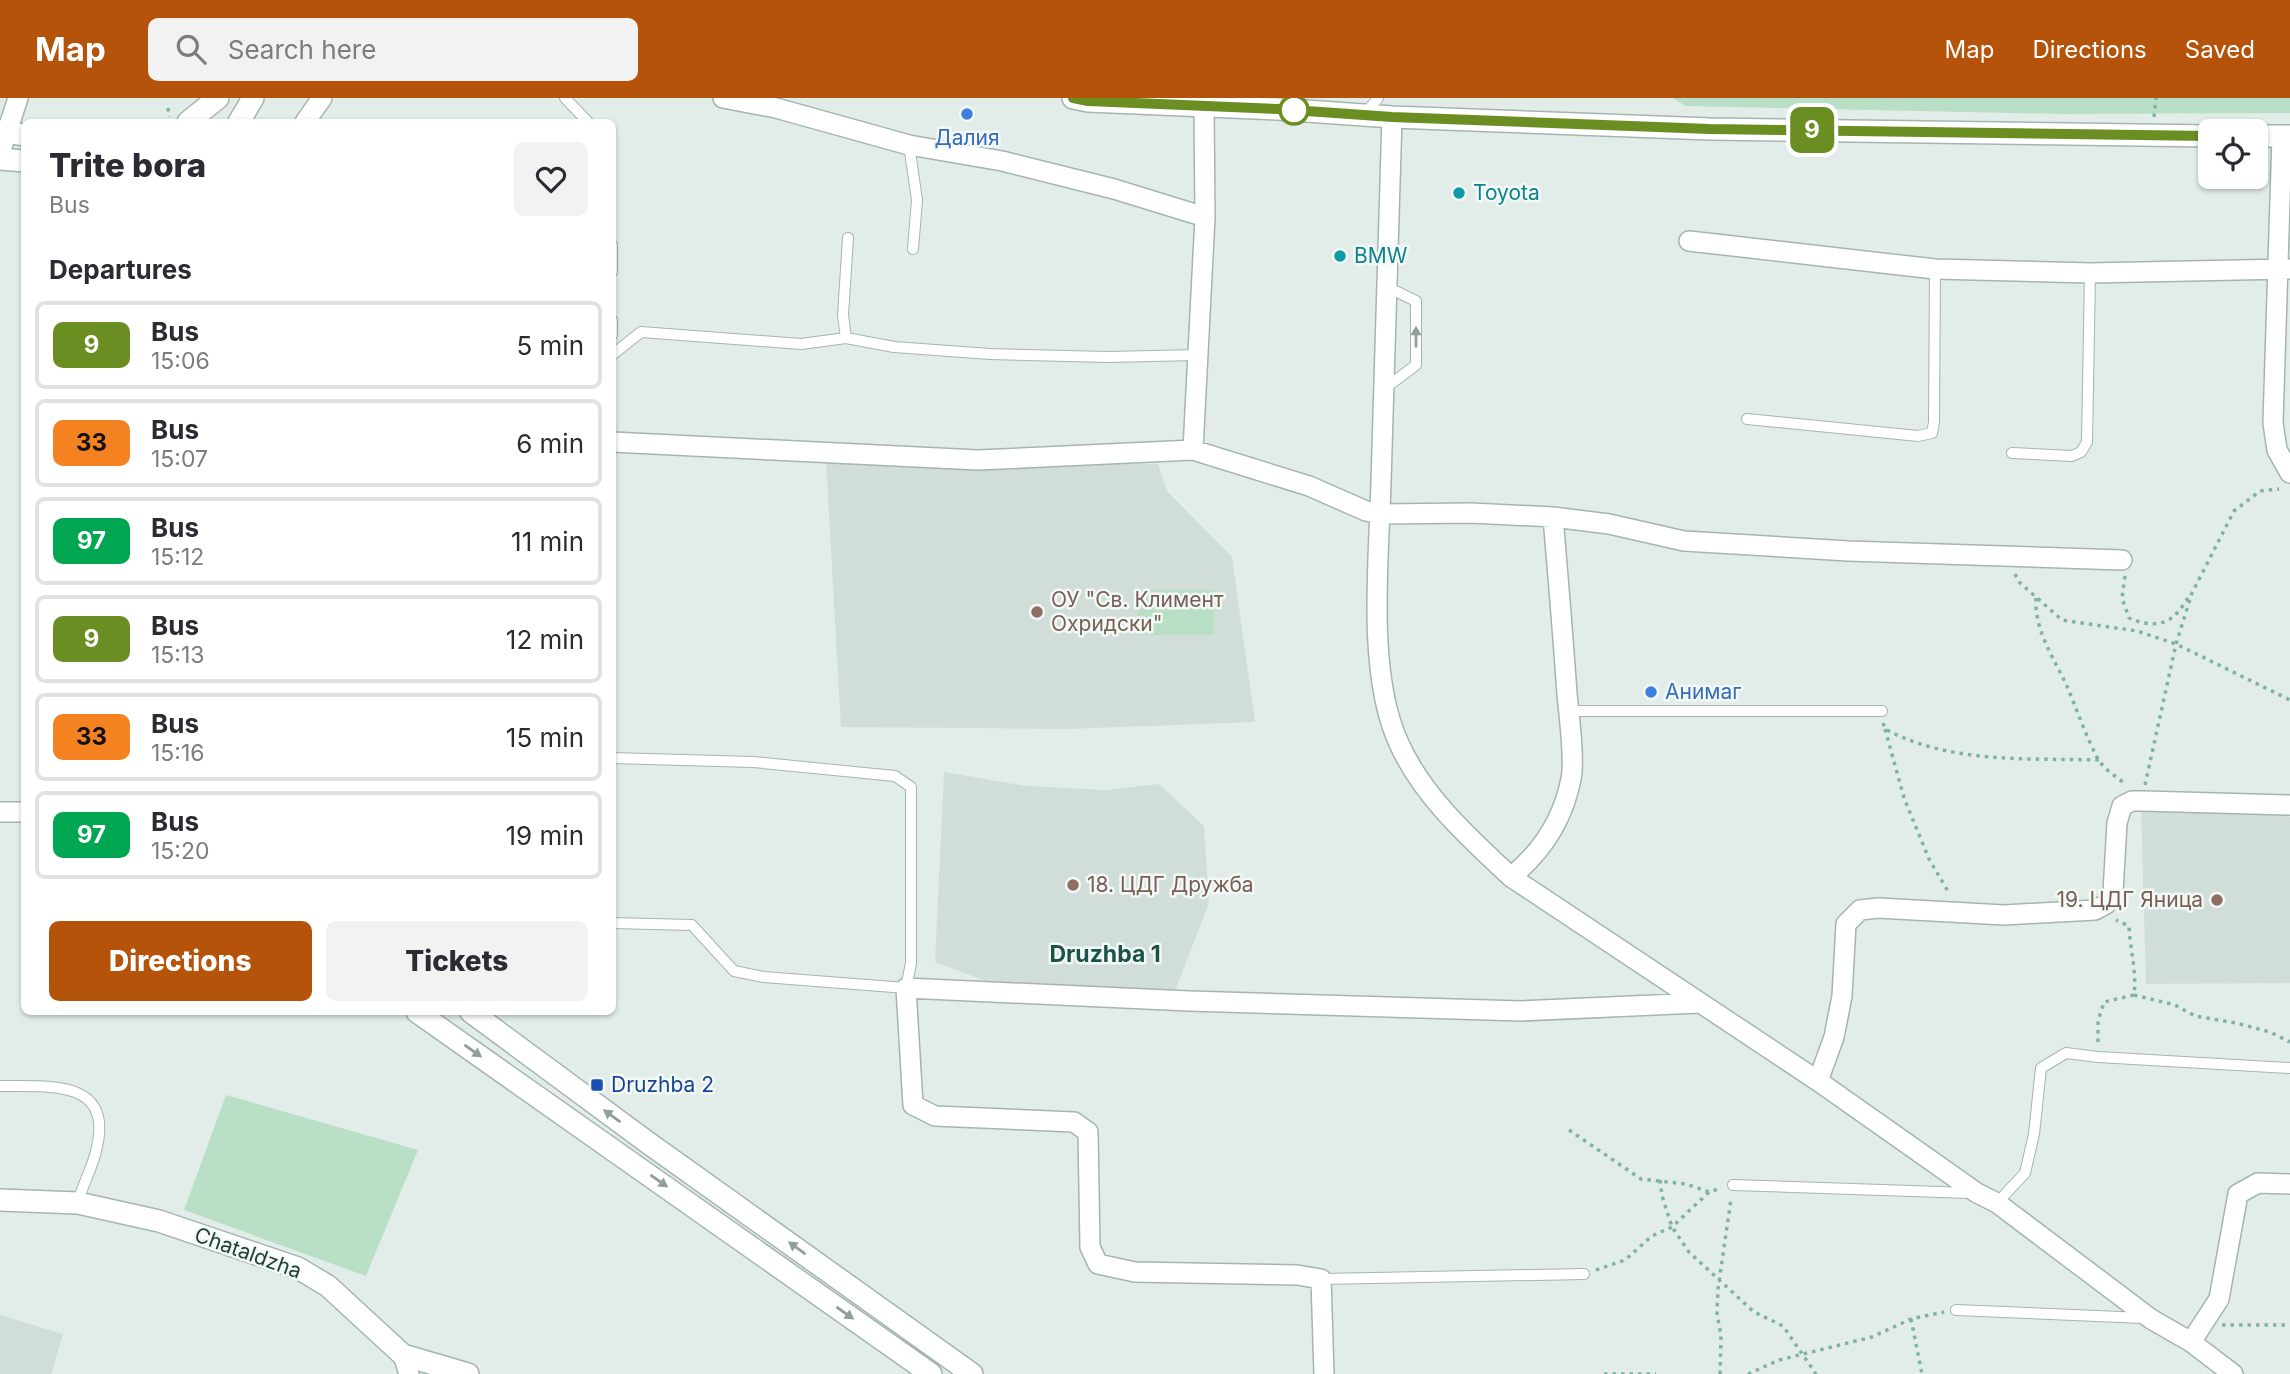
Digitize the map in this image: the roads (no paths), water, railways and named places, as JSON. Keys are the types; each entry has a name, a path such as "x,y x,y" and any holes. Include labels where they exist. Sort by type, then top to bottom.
{"street":[{"path":"0,153 11,133 18,98"},
{"path":"241,119 253,98"},
{"path":"307,119 322,98"},
{"path":"723,98 776,108 909,145 1002,161 1205,217"},
{"path":"1073,98 1088,101 1392,117 1710,129 2198,136"},
{"path":"192,119 217,99"},
{"path":"208,119 217,99"},
{"path":"1193,450 1205,217 1204,107"},
{"path":"1392,117 1378,613 1383,699 1397,739 1416,778 1481,849 1511,877 1818,1081 1977,1193 1997,1203 2151,1318 2190,1342 2233,1374"},
{"path":"2268,136 2286,136 2284,269 2273,423 2277,450 2290,473"},
{"path":"0,159 21,161"},
{"path":"1689,241 1935,269 2090,273 2284,269"},
{"path":"616,442 978,460 1193,450 1309,486 1366,511 1380,514 1471,513 1553,517 1609,524 1684,541 1848,551 2122,560"},
{"path":"1511,877 1527,864 1547,841 1559,819 1572,777 1553,517"},
{"path":"1818,1081 1834,1037 1842,996 1846,924 1860,910 2004,915 2095,910 2106,904 2113,892 2117,823 2122,806 2143,800 2290,804"},
{"path":"0,812 21,812"},
{"path":"1324,1374 1321,1279 1297,1275 1135,1272 1098,1264 1090,1247 1088,1132 1074,1122 935,1116 913,1105 906,988 1189,1001 1521,1011 1699,1003"},
{"path":"421,1015 931,1374"},
{"path":"475,1015 647,1142 972,1374"},
{"path":"2190,1342 2219,1299 2238,1194 2258,1183 2290,1184"},
{"name":"Chataldzha","path":"0,1200 78,1203 159,1220 298,1268 328,1286 406,1364 468,1374"}],"lane":[{"path":"565,98 585,119"},
{"path":"1364,115 1378,98"},
{"path":"909,145 916,200 913,249"},
{"path":"846,338 843,315 848,238"},
{"path":"1747,419 1918,436 1931,433 1934,422 1935,269"},
{"path":"2012,453 2073,456 2081,452 2087,442 2090,273"},
{"path":"1384,389 1416,366 1416,301 1387,286"},
{"path":"616,352 641,332 801,344 846,338 894,347 990,354 1108,357 1196,355"},
{"path":"1569,711 1882,711"},
{"path":"616,758 753,762 895,776 911,787 911,963 906,988 764,978 734,971 692,925 616,923"},
{"path":"1997,1203 2025,1173 2034,1134 2041,1068 2066,1053 2290,1068"},
{"path":"0,1086 69,1089 85,1095 95,1107 100,1132 96,1153 78,1203"},
{"path":"1733,1185 1977,1193"},
{"path":"1321,1279 1584,1274"},
{"path":"1956,1310 2151,1318"}],"place":[{"name":"Далия","path":"967,114"},
{"name":"Toyota","path":"1459,193"},
{"name":"BMW","path":"1340,256"},
{"name":"ОУ \"Св. Климент Охридски\"","path":"1037,612"},
{"name":"Анимаг","path":"1651,692"},
{"name":"18. ЦДГ Дружба","path":"1073,885"},
{"name":"19. ЦДГ Яница","path":"2217,900"},
{"name":"Druzhba 2","path":"597,1085"}],"district":[{"name":"Druzhba 1","path":"1105,954"}]}
